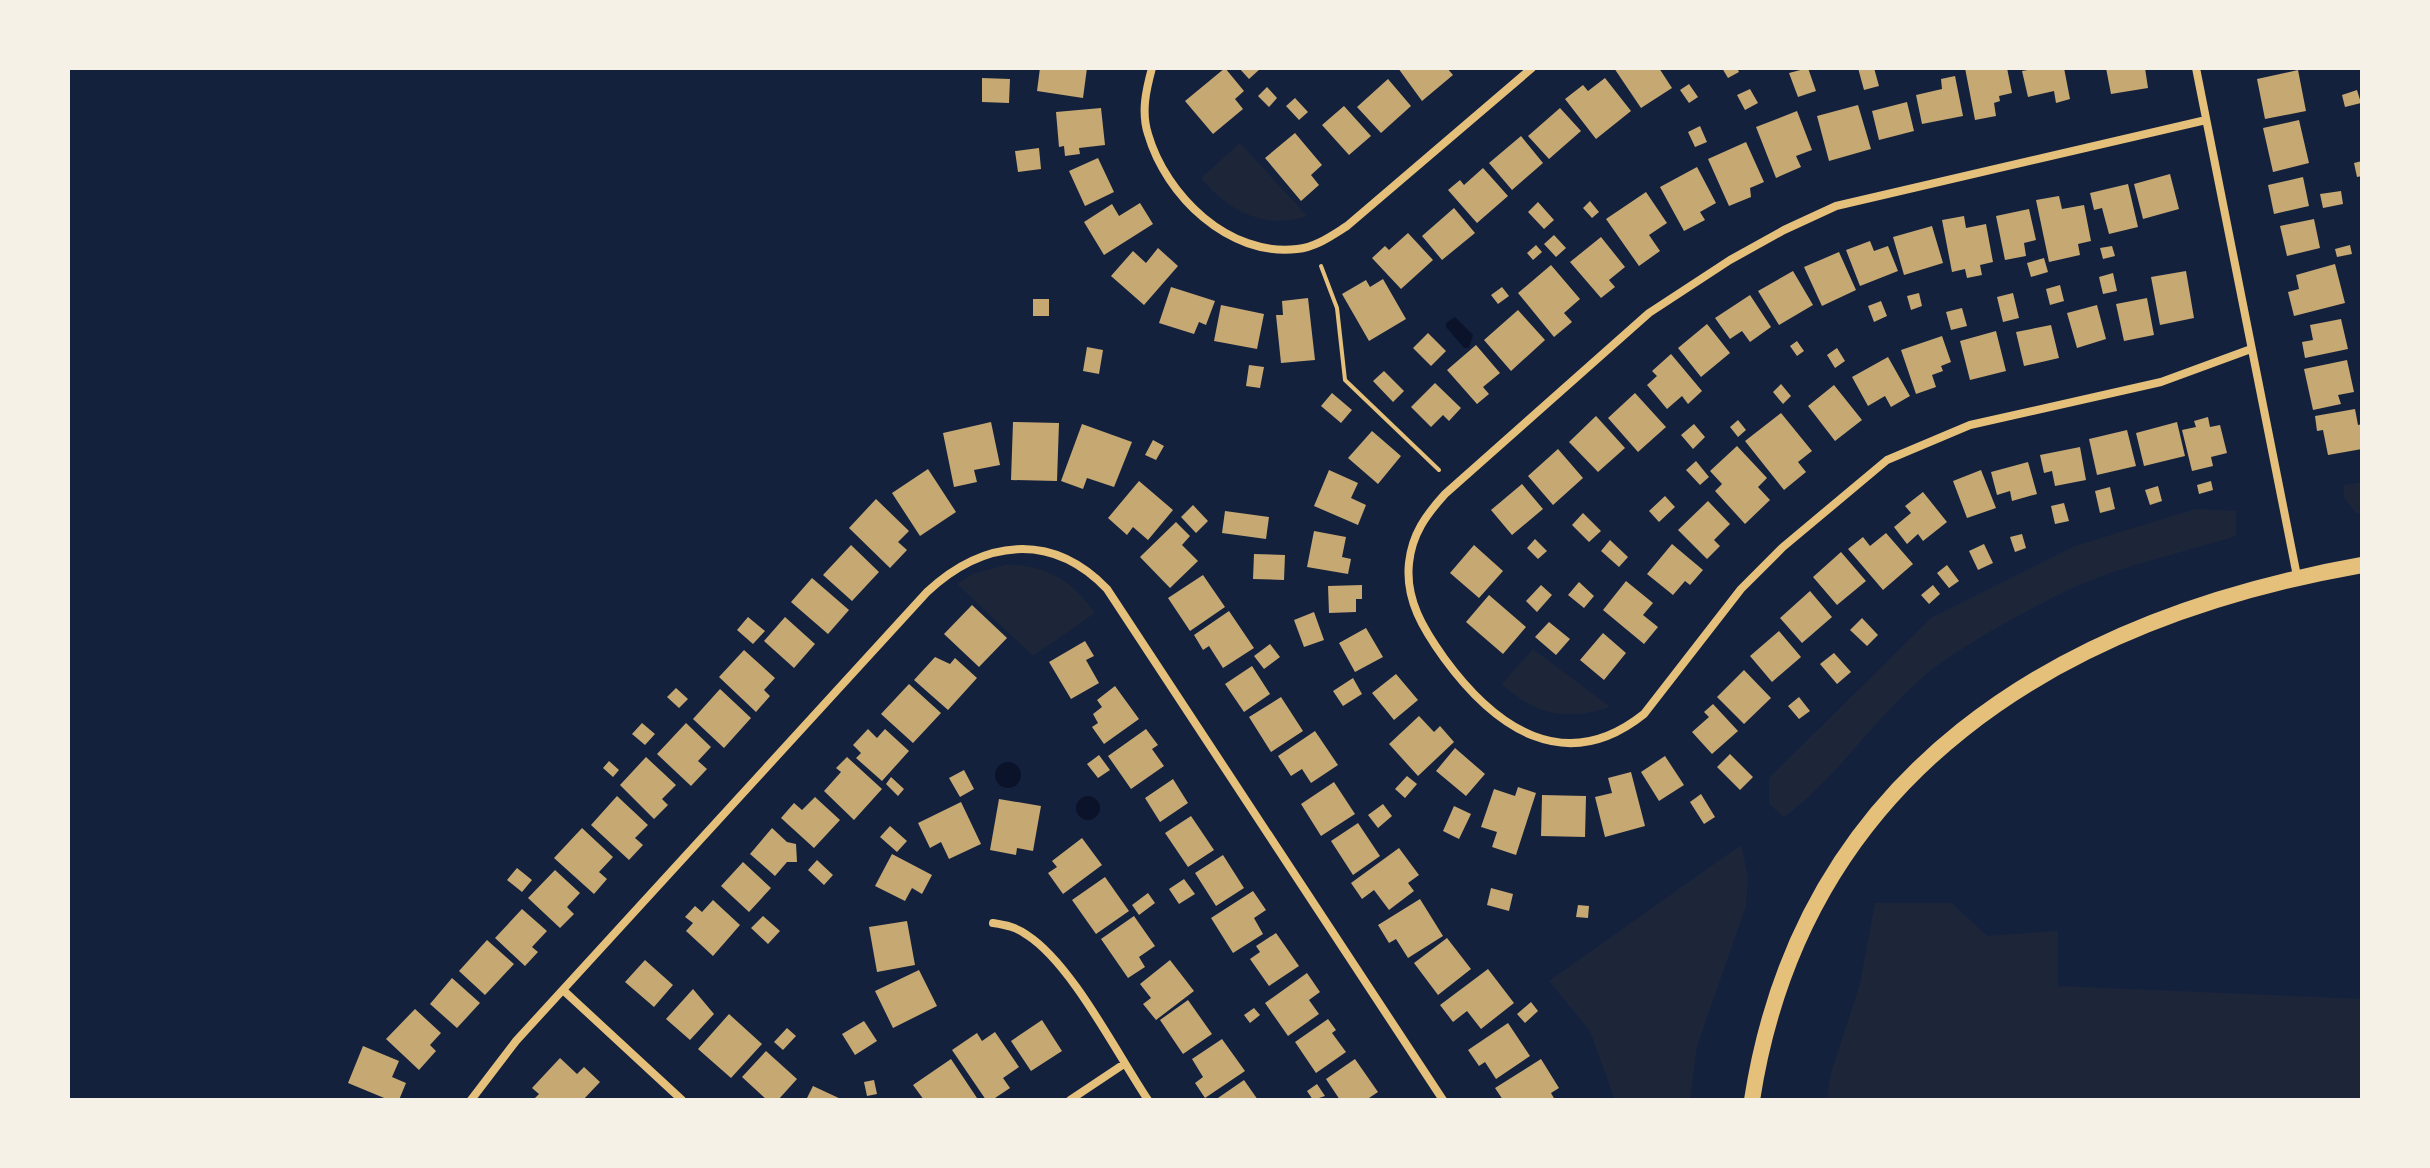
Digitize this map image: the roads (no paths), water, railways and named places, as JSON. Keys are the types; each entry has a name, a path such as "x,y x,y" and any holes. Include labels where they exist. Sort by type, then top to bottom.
{"main road":[{"path":"1752,1100 1772,1010 1798,942 1831,878 1875,816 1924,762 1975,718 2030,680 2091,646 2297,576 2362,565"}],"street":[{"path":"1152,68 1144,95 1147,132 1160,165 1186,199 1218,230 1279,250 1300,249 1323,242 1347,226 1532,68"},
{"path":"2196,68 2297,576"},
{"path":"2206,120 1836,206 1730,260 1649,313 1445,494 1422,519 1413,540 1409,564 1411,596 1425,631 1453,669 1508,725 1533,737 1557,742 1578,743 1603,738 1624,730 1644,714 1741,589 1783,547 1887,460 1970,425 2161,382 2251,349"},
{"path":"471,1100 516,1041 948,572 977,556 1001,550 1033,549 1078,564 1107,589 1443,1100"},
{"path":"993,923 1014,927 1044,951 1066,975 1148,1100"},
{"path":"563,990 682,1100"},
{"path":"1070,1100 1124,1064"}]}
